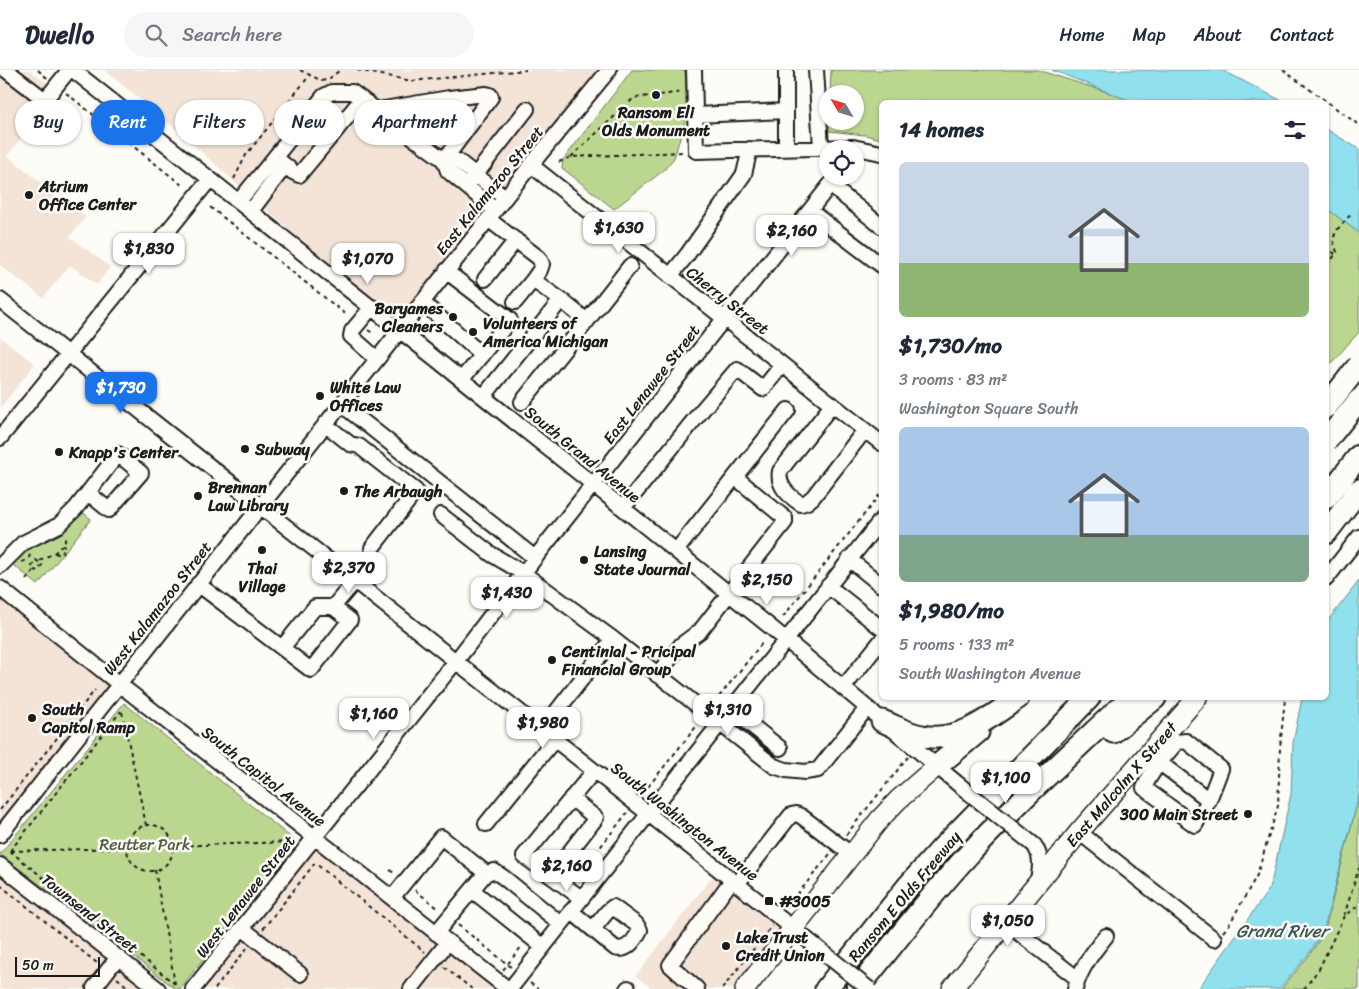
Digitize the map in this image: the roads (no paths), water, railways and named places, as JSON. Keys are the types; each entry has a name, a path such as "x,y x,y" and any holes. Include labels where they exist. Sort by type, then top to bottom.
{"highway":[{"path":"1329,403 1359,366"},
{"path":"1329,437 1359,400"},
{"path":"1329,494 1359,456"},
{"path":"1329,528 1359,490"},
{"path":"875,714 916,735 932,737 949,736 964,732 982,723 1016,700"},
{"path":"932,770 1017,700"},
{"path":"1015,772 1045,732 1075,700"},
{"name":"Ransom E Olds Freeway","path":"826,989 908,886 960,828 1086,700"},
{"name":"Ransom E Olds Freeway","path":"857,989 943,883 1022,800 1128,700"},
{"path":"943,883 1091,750 1153,700"},
{"path":"816,989 908,886"}],"main road":[{"name":"East Malcolm X Street","path":"952,989 1079,832 1154,758 1196,700"},
{"path":"745,989 786,922 845,850 932,770"}],"street":[{"path":"6,70 45,100 69,70"},
{"name":"South Grand Avenue","path":"73,70 484,396 729,594 875,714 913,754 932,770 958,784 1034,845 1038,850 1040,860 1037,884"},
{"name":"East Kalamazoo Street","path":"341,404 504,198 609,70"},
{"path":"694,70 696,151 819,147"},
{"path":"786,70 786,148"},
{"path":"816,70 821,140"},
{"path":"239,201 265,180 280,162 328,93 337,91 352,92 362,99 302,173 296,174 280,162"},
{"path":"437,100 486,94 490,94 491,97 444,160"},
{"path":"466,186 527,109"},
{"path":"695,115 786,111"},
{"path":"423,145 444,160 458,162 504,198"},
{"path":"670,276 744,174 750,149"},
{"path":"864,150 879,153"},
{"path":"444,160 448,171 466,186 516,240 539,258 542,264 540,270 515,302"},
{"name":"Cherry Street","path":"531,165 879,441"},
{"path":"0,438 210,179"},
{"path":"251,211 265,180"},
{"name":"East Lenawee Street","path":"456,661 535,558 831,185"},
{"path":"838,185 879,224"},
{"path":"810,211 879,263"},
{"path":"485,279 516,240"},
{"path":"522,402 630,266"},
{"path":"446,272 510,320 462,379"},
{"path":"533,280 587,321"},
{"name":"South Washington Avenue","path":"0,300 869,989"},
{"path":"484,396 561,300"},
{"path":"422,302 482,354"},
{"path":"372,307 352,331 351,336 377,359"},
{"path":"623,508 737,370 764,388 782,365"},
{"path":"1329,396 1359,420"},
{"path":"341,404 535,558"},
{"name":"West Kalamazoo Street","path":"0,835 341,404"},
{"path":"832,405 780,471 779,477 782,486 792,498 801,504 813,497 865,430"},
{"path":"676,552 788,410"},
{"path":"328,421 355,437 359,446 416,490 372,548"},
{"path":"657,675 681,645 700,631 785,522 785,518 735,477"},
{"path":"0,566 23,543 59,526 88,492"},
{"path":"441,515 491,554 523,574 613,639 774,766 786,770 812,772 818,770 875,714"},
{"path":"509,989 879,522"},
{"path":"1329,575 1359,537"},
{"path":"849,559 879,583"},
{"path":"333,607 355,581"},
{"path":"198,584 282,648 311,670 350,620 333,607 315,607 282,648"},
{"path":"828,586 879,626"},
{"name":"South Capitol Avenue","path":"0,588 119,684 509,989"},
{"path":"542,730 613,639"},
{"path":"843,688 879,643"},
{"name":"West Lenawee Street","path":"193,989 456,661"},
{"path":"731,709 780,748"},
{"path":"486,824 554,740"},
{"path":"1186,741 1221,769 1209,800 1195,825 1174,811 1144,788 1150,776 1154,758 1177,742 1186,741"},
{"path":"1154,758 1209,800"},
{"path":"581,898 524,856 594,771"},
{"path":"551,876 596,818 570,798"},
{"path":"698,989 670,965 735,882 791,815 801,816 845,850"},
{"path":"1079,832 1214,939"},
{"path":"392,898 441,837 486,873"},
{"name":"Townsend Street","path":"0,865 158,989"},
{"path":"436,933 486,873 494,871 561,924"},
{"path":"472,890 543,947"},
{"path":"571,911 615,948 623,950 627,948 640,930 636,924 613,907 593,929"},
{"path":"1006,923 1077,984 1091,954 1106,936"},
{"path":"242,928 300,974"},
{"path":"410,989 448,942"},
{"path":"96,989 94,988 111,974 122,960"},
{"path":"105,989 111,974"}],"water":[{"path":"1052,70 1222,70 1280,100 1128,100"},
{"path":"1329,131 1359,149 1359,233 1329,210"},
{"name":"Grand River","path":"1359,581 1359,796 1323,932 1307,956 1279,989 1198,989 1270,888 1291,794 1293,743 1302,700 1329,700 1329,619"}],"place":[{"name":"Ransom Eli Olds Monument","path":"656,95"},
{"name":"Atrium Office Center","path":"29,195"},
{"name":"Baryames Cleaners","path":"453,317"},
{"name":"Volunteers of America Michigan","path":"473,332"},
{"name":"White Law Offices","path":"320,396"},
{"name":"Subway","path":"245,449"},
{"name":"Knapp's Center","path":"59,452"},
{"name":"The Arbaugh","path":"344,491"},
{"name":"Brennan Law Library","path":"198,496"},
{"name":"Thai Village","path":"262,550"},
{"name":"Lansing State Journal","path":"584,560"},
{"name":"Centinial - Pricipal Financial Group","path":"552,660"},
{"name":"South Capitol Ramp","path":"32,718"},
{"name":"300 Main Street","path":"1248,814"},
{"name":"#3005","path":"769,901"},
{"name":"Lake Trust Credit Union","path":"726,946"}],"park label":[{"name":"Reutter Park","path":"145,844"}]}
